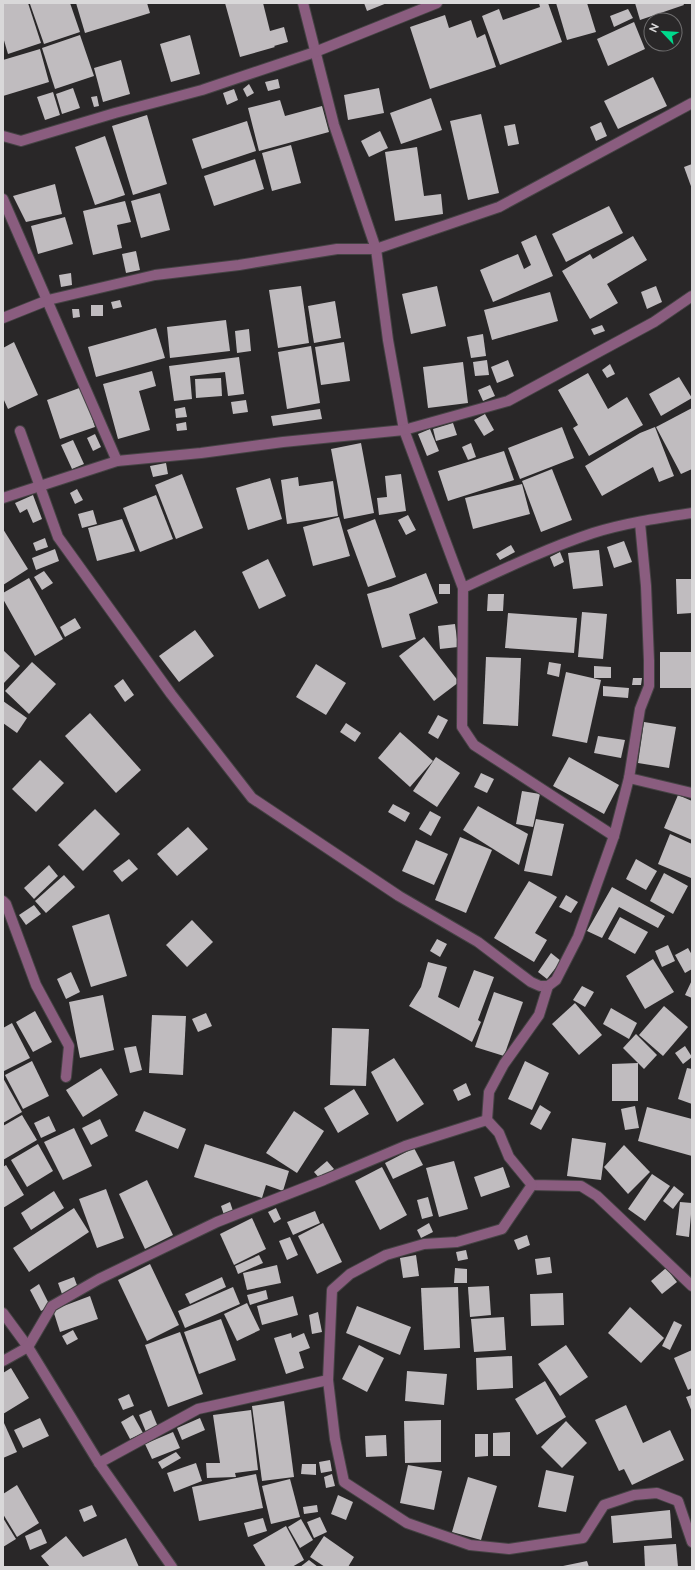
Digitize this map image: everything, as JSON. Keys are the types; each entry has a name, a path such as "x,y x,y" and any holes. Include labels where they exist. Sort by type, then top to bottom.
{"street":[{"path":"303,3 334,125 376,249 388,340 404,430 463,588 462,727 474,745 614,836"},
{"path":"3,136 21,141 114,113 202,90 315,52 437,3"},
{"path":"3,318 48,300 155,275 239,265 337,249 376,249 499,207 692,103"},
{"path":"3,199 117,461"},
{"path":"3,498 117,461 404,430 508,401 654,322 692,296"},
{"path":"20,431 58,537 171,694 252,798 399,896 478,942 531,982 540,986 548,986"},
{"path":"463,588 532,556 593,533 615,527 692,513"},
{"path":"640,523 646,586 649,686 640,709 629,778 614,836 578,938 556,980 548,986 539,1014 504,1064 489,1092 487,1120 498,1133 509,1157 532,1185 581,1186 597,1196 692,1286"},
{"path":"629,778 692,793"},
{"path":"3,901 6,904 36,985 69,1046 66,1077"},
{"path":"3,1361 28,1347 52,1306 99,1279 217,1222 405,1146 487,1120"},
{"path":"532,1185 502,1229 457,1242 424,1244 386,1255 350,1274 332,1290 328,1380 335,1439 344,1482 407,1523 470,1545 509,1549 584,1538 604,1505 634,1495 657,1493 678,1501 692,1542"},
{"path":"3,1313 28,1347 99,1463 172,1567"},
{"path":"99,1463 198,1409 328,1380"}],"building":[{"path":"3,3 28,3 41,43 8,54 3,37"},
{"path":"70,3 80,32 44,44 30,4"},
{"path":"76,3 147,3 150,13 85,33"},
{"path":"225,3 263,3 270,31 284,27 288,42 240,57"},
{"path":"364,3 387,3 367,11"},
{"path":"539,3 548,3 562,42 500,65 482,16 499,9 503,20 540,7"},
{"path":"556,3 587,3 596,32 567,40"},
{"path":"635,3 683,3 684,5 663,12 643,12 643,19 640,20"},
{"path":"628,9 633,18 614,27 610,16"},
{"path":"445,15 449,28 471,20 477,38 485,34 496,67 430,89 410,27"},
{"path":"634,22 643,44 643,50 608,66 597,39"},
{"path":"80,35 94,76 55,89 42,48"},
{"path":"190,35 200,74 171,82 160,44"},
{"path":"40,49 49,82 3,96 3,60"},
{"path":"121,60 130,94 103,102 94,68"},
{"path":"653,77 667,106 618,129 604,101"},
{"path":"278,79 280,88 268,91 265,82"},
{"path":"249,84 254,93 247,97 243,89"},
{"path":"73,88 80,108 62,114 56,94"},
{"path":"379,88 384,113 348,120 344,95"},
{"path":"234,89 238,100 227,105 223,93"},
{"path":"53,92 60,115 45,120 37,97"},
{"path":"97,96 99,106 94,107 91,97"},
{"path":"431,98 442,130 401,144 390,113"},
{"path":"280,100 285,116 322,106 329,132 259,151 248,108"},
{"path":"481,114 499,193 468,200 450,121"},
{"path":"147,115 167,184 133,195 112,126"},
{"path":"247,121 256,151 202,169 192,139"},
{"path":"601,122 607,136 596,141 590,127"},
{"path":"515,124 519,144 508,146 504,126"},
{"path":"380,131 388,148 369,157 361,141"},
{"path":"105,136 125,195 95,205 75,147"},
{"path":"291,145 301,183 272,191 262,153"},
{"path":"417,147 424,196 441,194 443,214 395,221 385,152"},
{"path":"255,159 264,189 214,206 204,176"},
{"path":"692,164 692,189 684,167"},
{"path":"55,184 62,214 26,222 13,196"},
{"path":"160,193 170,230 141,238 131,201"},
{"path":"125,201 131,222 117,225 122,248 93,255 83,211"},
{"path":"609,206 623,233 566,262 552,234"},
{"path":"65,217 73,244 38,254 31,226"},
{"path":"536,235 553,276 493,302 480,270 518,254 524,269 531,265 521,242"},
{"path":"633,236 647,260 607,284 618,303 590,319 562,271 590,254 593,259"},
{"path":"136,251 140,270 126,273 122,254"},
{"path":"71,273 72,285 61,287 59,275"},
{"path":"301,286 309,343 278,348 269,290"},
{"path":"437,286 446,326 411,334 402,294"},
{"path":"656,286 662,302 647,309 641,292"},
{"path":"550,292 558,321 492,340 484,310"},
{"path":"120,300 122,307 113,309 111,302"},
{"path":"335,301 341,338 314,343 308,306"},
{"path":"91,305 103,305 103,316 91,316"},
{"path":"72,309 79,309 80,317 73,318"},
{"path":"226,320 230,351 170,358 167,327"},
{"path":"602,325 605,331 594,335 591,329"},
{"path":"156,328 165,358 96,377 88,347"},
{"path":"249,329 251,351 237,353 235,331"},
{"path":"483,334 486,356 471,358 467,337"},
{"path":"14,342 38,395 8,409 3,398 3,348"},
{"path":"344,342 350,381 321,385 315,347"},
{"path":"311,346 320,403 287,409 278,352"},
{"path":"239,357 244,394 228,396 225,372 190,376 192,399 174,401 169,366"},
{"path":"487,360 489,375 475,376 473,362"},
{"path":"508,360 514,376 497,383 491,367"},
{"path":"463,362 468,403 428,408 423,367"},
{"path":"610,364 615,374 607,378 602,370"},
{"path":"152,371 156,386 139,391 150,430 118,439 103,384"},
{"path":"588,373 608,409 627,397 643,425 589,456 573,428 578,425 558,390"},
{"path":"679,377 692,398 661,416 649,394"},
{"path":"221,378 222,396 196,398 195,379"},
{"path":"490,385 495,396 483,401 478,390"},
{"path":"82,387 95,427 60,439 47,400"},
{"path":"246,400 248,412 233,414 231,402"},
{"path":"185,407 187,417 176,418 175,409"},
{"path":"692,408 692,469 681,474 656,427"},
{"path":"320,409 322,419 273,426 271,416"},
{"path":"485,414 494,430 484,436 474,420"},
{"path":"186,422 187,430 177,431 176,424"},
{"path":"453,423 457,435 436,441 433,429"},
{"path":"562,427 574,458 520,479 508,448"},
{"path":"655,427 674,476 659,482 653,467 602,496 585,466 640,433"},
{"path":"430,429 439,451 427,456 418,434"},
{"path":"95,434 101,447 93,451 87,438"},
{"path":"73,440 84,464 72,469 61,445"},
{"path":"361,443 374,513 344,519 331,449"},
{"path":"471,443 476,457 468,460 462,447"},
{"path":"504,451 514,480 448,501 438,471"},
{"path":"166,463 168,474 153,477 150,466"},
{"path":"552,469 572,520 541,532 522,481"},
{"path":"182,474 203,528 176,539 155,485"},
{"path":"401,474 406,511 379,515 377,498 387,497 385,476"},
{"path":"298,477 299,486 333,481 338,516 287,524 281,480"},
{"path":"270,478 282,519 248,530 236,488"},
{"path":"522,484 530,514 473,529 465,498"},
{"path":"77,489 83,500 75,504 70,493"},
{"path":"33,495 42,519 33,523 27,509 20,513 15,503"},
{"path":"156,495 173,539 140,552 123,508"},
{"path":"93,510 97,524 82,528 78,514"},
{"path":"408,515 416,530 406,535 398,520"},
{"path":"339,517 350,556 313,566 303,527"},
{"path":"122,519 135,551 97,561 88,528"},
{"path":"375,519 396,577 368,587 347,530"},
{"path":"3,529 28,569 3,585"},
{"path":"45,538 48,547 36,551 33,543"},
{"path":"624,541 632,562 614,568 607,547"},
{"path":"511,545 515,552 500,560 496,554"},
{"path":"55,549 59,561 36,570 32,558"},
{"path":"599,550 603,586 573,589 568,553"},
{"path":"560,552 564,562 554,567 550,557"},
{"path":"268,559 286,596 259,609 242,572"},
{"path":"44,571 53,583 42,590 34,577"},
{"path":"426,573 438,603 409,614 416,639 382,648 367,594 391,587"},
{"path":"29,578 63,639 35,656 3,599 3,593"},
{"path":"676,579 692,579 692,613 677,614"},
{"path":"439,584 450,584 450,594 439,594"},
{"path":"488,594 504,594 503,611 487,611"},
{"path":"582,612 607,614 603,659 578,657"},
{"path":"508,613 577,618 574,653 505,648"},
{"path":"75,618 81,628 65,637 60,627"},
{"path":"455,624 458,647 440,649 438,626"},
{"path":"195,630 214,656 179,682 159,656"},
{"path":"424,637 459,682 434,701 399,656"},
{"path":"3,650 20,666 3,684"},
{"path":"660,652 692,652 692,688 660,688"},
{"path":"486,657 521,658 518,726 483,724"},
{"path":"32,662 56,684 29,714 5,691"},
{"path":"549,662 561,664 559,677 547,674"},
{"path":"316,664 346,683 326,715 296,697"},
{"path":"594,666 611,667 611,678 594,678"},
{"path":"566,672 601,680 587,743 552,736"},
{"path":"633,678 642,678 641,685 632,685"},
{"path":"123,679 134,695 125,702 114,686"},
{"path":"603,686 629,688 628,698 603,696"},
{"path":"3,701 27,718 17,733 3,723"},
{"path":"90,713 141,770 116,793 65,736"},
{"path":"438,715 448,720 438,739 428,733"},
{"path":"644,722 676,727 669,768 638,763"},
{"path":"346,723 361,733 355,742 340,732"},
{"path":"400,732 433,761 410,787 378,758"},
{"path":"598,736 625,740 621,758 594,753"},
{"path":"436,757 460,773 437,807 413,791"},
{"path":"569,757 619,785 604,814 553,786"},
{"path":"40,760 64,783 36,812 12,789"},
{"path":"481,773 494,779 487,793 474,787"},
{"path":"522,791 540,794 533,827 516,824"},
{"path":"678,795 692,801 692,840 664,828"},
{"path":"393,804 410,813 405,822 388,812"},
{"path":"478,806 528,834 519,865 463,830"},
{"path":"95,809 120,834 83,871 58,845"},
{"path":"430,811 441,817 431,836 419,829"},
{"path":"536,819 564,824 552,876 524,871"},
{"path":"188,827 208,849 177,876 157,854"},
{"path":"670,834 692,844 691,878 658,864"},
{"path":"460,837 492,850 466,913 435,900"},
{"path":"416,840 448,854 434,885 402,871"},
{"path":"129,859 138,869 122,882 113,871"},
{"path":"636,859 657,871 646,890 626,879"},
{"path":"49,865 58,876 34,899 24,888"},
{"path":"664,873 688,886 673,914 650,901"},
{"path":"64,875 75,887 46,913 35,901"},
{"path":"529,881 557,897 535,933 547,940 534,962 494,938"},
{"path":"612,887 665,916 658,928 619,907 602,938 587,931"},
{"path":"566,895 578,902 571,913 559,907"},
{"path":"34,905 41,914 26,925 19,915"},
{"path":"109,914 127,976 91,987 72,926"},
{"path":"620,917 648,932 635,954 608,939"},
{"path":"192,920 213,942 187,967 166,945"},
{"path":"437,939 447,944 440,957 430,951"},
{"path":"668,945 675,961 662,967 655,951"},
{"path":"688,948 692,955 692,969 685,973 675,955"},
{"path":"551,953 561,961 547,979 538,972"},
{"path":"653,959 674,992 645,1009 626,976"},
{"path":"428,962 447,967 438,997 459,1008 474,970 494,977 478,1020 481,1022 472,1042 409,1006 421,987"},
{"path":"71,972 80,992 66,999 57,979"},
{"path":"692,980 692,998 685,995"},
{"path":"582,986 594,992 585,1007 573,1000"},
{"path":"494,992 523,1002 504,1056 475,1047"},
{"path":"103,995 114,1050 80,1058 69,1002"},
{"path":"575,1003 602,1035 579,1055 552,1024"},
{"path":"664,1006 688,1027 663,1056 639,1035"},
{"path":"611,1008 637,1023 629,1039 603,1024"},
{"path":"35,1011 52,1042 33,1052 16,1022"},
{"path":"206,1013 212,1026 198,1032 192,1019"},
{"path":"152,1015 186,1016 183,1075 149,1073"},
{"path":"12,1023 30,1058 4,1071 3,1028"},
{"path":"332,1028 369,1029 366,1086 330,1085"},
{"path":"636,1034 657,1055 644,1069 623,1048"},
{"path":"136,1046 142,1070 130,1073 124,1048"},
{"path":"685,1046 692,1057 683,1064 675,1053"},
{"path":"394,1058 424,1104 397,1122 371,1072"},
{"path":"32,1061 49,1096 23,1109 5,1075"},
{"path":"525,1061 549,1073 532,1110 508,1099"},
{"path":"638,1063 638,1101 612,1101 612,1064"},
{"path":"101,1068 118,1095 83,1117 66,1090"},
{"path":"687,1068 692,1069 692,1104 678,1099"},
{"path":"3,1078 22,1112 3,1123"},
{"path":"466,1083 471,1095 458,1101 453,1090"},
{"path":"354,1089 369,1114 338,1133 324,1108"},
{"path":"540,1105 551,1112 541,1130 530,1124"},
{"path":"635,1106 639,1128 625,1130 621,1109"},
{"path":"647,1107 692,1119 692,1156 638,1141"},
{"path":"144,1111 186,1129 178,1149 135,1131"},
{"path":"294,1111 324,1131 297,1173 266,1153"},
{"path":"22,1115 37,1140 3,1160 3,1126"},
{"path":"49,1116 56,1131 41,1138 34,1123"},
{"path":"100,1119 108,1136 91,1145 82,1128"},
{"path":"74,1128 92,1166 63,1180 44,1142"},
{"path":"572,1138 606,1143 601,1180 567,1176"},
{"path":"38,1144 53,1171 27,1187 11,1160"},
{"path":"205,1144 289,1171 283,1191 266,1185 262,1198 194,1177"},
{"path":"624,1145 650,1172 628,1194 604,1167"},
{"path":"414,1148 423,1165 393,1179 385,1163"},
{"path":"327,1161 334,1169 321,1180 314,1172"},
{"path":"454,1161 468,1209 439,1217 426,1168"},
{"path":"6,1165 24,1195 3,1208 3,1167"},
{"path":"382,1167 407,1215 380,1230 355,1181"},
{"path":"503,1167 510,1187 481,1197 474,1177"},
{"path":"652,1174 670,1186 645,1221 628,1209"},
{"path":"147,1180 173,1235 145,1249 119,1194"},
{"path":"674,1186 684,1194 673,1209 663,1201"},
{"path":"106,1189 124,1238 97,1248 79,1199"},
{"path":"54,1191 64,1208 31,1230 21,1213"},
{"path":"428,1197 433,1216 422,1219 417,1200"},
{"path":"230,1202 233,1211 224,1215 221,1206"},
{"path":"680,1202 692,1203 689,1237 676,1235"},
{"path":"74,1208 89,1232 29,1272 13,1248"},
{"path":"276,1208 281,1219 274,1223 268,1212"},
{"path":"315,1211 320,1223 293,1235 287,1222"},
{"path":"252,1218 266,1249 234,1265 220,1234"},
{"path":"323,1223 342,1262 317,1274 298,1236"},
{"path":"429,1223 433,1232 421,1238 417,1230"},
{"path":"527,1235 530,1245 518,1250 514,1240"},
{"path":"290,1237 298,1255 287,1260 279,1241"},
{"path":"466,1250 468,1259 458,1261 456,1252"},
{"path":"259,1255 263,1263 238,1274 235,1266"},
{"path":"416,1255 419,1276 403,1278 400,1258"},
{"path":"550,1257 552,1273 537,1275 535,1259"},
{"path":"150,1264 179,1325 147,1341 118,1280"},
{"path":"277,1265 281,1283 247,1290 243,1273"},
{"path":"455,1268 467,1269 467,1283 454,1283"},
{"path":"666,1268 677,1282 662,1294 651,1281"},
{"path":"74,1277 78,1288 62,1294 58,1283"},
{"path":"222,1277 226,1287 190,1304 185,1294"},
{"path":"39,1284 50,1306 41,1311 30,1290"},
{"path":"489,1286 491,1315 470,1317 468,1287"},
{"path":"233,1287 240,1304 185,1328 178,1311"},
{"path":"458,1287 460,1348 424,1350 421,1288"},
{"path":"266,1290 268,1299 250,1305 247,1295"},
{"path":"563,1293 564,1325 531,1326 530,1294"},
{"path":"90,1296 98,1319 60,1332 53,1310"},
{"path":"293,1296 298,1315 262,1325 257,1306"},
{"path":"247,1303 260,1330 237,1341 224,1314"},
{"path":"357,1306 411,1327 400,1355 346,1333"},
{"path":"630,1307 664,1338 641,1363 608,1333"},
{"path":"318,1312 322,1332 312,1334 309,1315"},
{"path":"504,1317 506,1350 474,1352 471,1319"},
{"path":"221,1319 236,1360 199,1374 184,1332"},
{"path":"674,1321 682,1325 670,1350 662,1346"},
{"path":"73,1330 78,1339 67,1345 62,1336"},
{"path":"180,1332 203,1394 168,1407 145,1345"},
{"path":"291,1333 292,1338 304,1333 310,1348 299,1352 304,1368 286,1374 274,1338"},
{"path":"359,1345 384,1358 367,1392 342,1379"},
{"path":"566,1345 588,1377 560,1396 538,1364"},
{"path":"692,1350 692,1388 688,1390 674,1358"},
{"path":"512,1356 513,1388 477,1390 476,1358"},
{"path":"11,1368 29,1398 3,1414 3,1373"},
{"path":"407,1371 447,1374 444,1405 405,1401"},
{"path":"545,1381 566,1417 537,1435 515,1399"},
{"path":"129,1394 134,1406 123,1410 118,1399"},
{"path":"692,1395 692,1412 686,1397"},
{"path":"284,1401 294,1477 262,1481 252,1406"},
{"path":"626,1405 643,1443 670,1430 684,1460 632,1485 624,1469 619,1471 595,1420"},
{"path":"151,1410 158,1427 146,1432 139,1415"},
{"path":"251,1410 258,1470 235,1473 236,1477 207,1478 206,1463 220,1463 213,1415"},
{"path":"133,1415 143,1433 130,1439 121,1422"},
{"path":"40,1418 49,1436 23,1448 14,1430"},
{"path":"200,1418 205,1430 182,1440 177,1428"},
{"path":"441,1420 441,1462 405,1463 404,1421"},
{"path":"566,1421 587,1443 562,1468 541,1447"},
{"path":"4,1423 17,1452 3,1458 3,1424"},
{"path":"173,1432 180,1448 152,1459 145,1444"},
{"path":"510,1432 510,1456 493,1456 493,1433"},
{"path":"475,1434 488,1434 488,1456 475,1457"},
{"path":"386,1435 387,1456 366,1457 365,1436"},
{"path":"176,1452 181,1458 162,1469 158,1462"},
{"path":"330,1460 332,1471 321,1473 319,1462"},
{"path":"196,1463 202,1481 174,1492 167,1473"},
{"path":"302,1464 316,1464 316,1475 301,1474"},
{"path":"408,1465 442,1471 434,1510 400,1503"},
{"path":"546,1470 574,1476 566,1512 538,1507"},
{"path":"256,1474 263,1508 199,1521 192,1487"},
{"path":"332,1474 335,1486 326,1488 324,1477"},
{"path":"468,1477 497,1486 481,1540 452,1532"},
{"path":"290,1479 300,1517 271,1524 262,1486"},
{"path":"17,1485 39,1523 17,1537 3,1514 3,1494"},
{"path":"338,1495 353,1502 346,1520 331,1514"},
{"path":"92,1505 97,1516 84,1522 79,1510"},
{"path":"317,1505 318,1512 304,1514 303,1507"},
{"path":"670,1510 672,1538 613,1543 611,1516"},
{"path":"320,1517 327,1532 314,1538 307,1522"},
{"path":"3,1518 16,1539 3,1547"},
{"path":"263,1518 267,1531 248,1537 244,1523"},
{"path":"301,1519 313,1540 300,1548 288,1527"},
{"path":"286,1526 304,1560 292,1567 266,1567 253,1545"},
{"path":"41,1529 47,1543 30,1550 25,1536"},
{"path":"66,1536 83,1557 126,1538 139,1567 50,1567 41,1556"},
{"path":"324,1536 354,1557 348,1567 325,1567 310,1557"},
{"path":"676,1544 678,1567 645,1567 644,1546"},
{"path":"309,1560 318,1567 300,1567"},
{"path":"587,1561 589,1567 563,1567 563,1566"}]}
